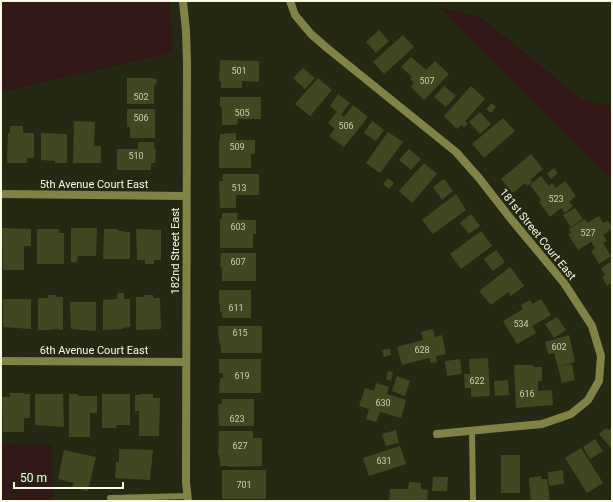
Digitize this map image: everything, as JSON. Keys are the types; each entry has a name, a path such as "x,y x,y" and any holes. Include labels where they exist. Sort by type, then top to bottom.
{"street":[{"name":"182nd Street East","path":"183,1 187,54 186,482 188,498"},
{"name":"181st Street Court East","path":"290,1 296,15 316,38 456,152 479,178 564,283 592,326 602,356 598,381 588,400 571,414 542,424 437,434"},
{"name":"5th Avenue Court East","path":"1,194 186,196"},
{"name":"6th Avenue Court East","path":"1,361 186,362"}],"lane":[{"path":"472,431 473,501"},
{"path":"110,498 188,498"}],"shaded area":[{"path":"1,1 169,1 172,34 171,53 1,92"},
{"path":"439,7 482,18 581,99 612,107 612,180"},
{"path":"1,444 52,445 53,501 1,501"}],"building":[{"path":"379,30 389,41 376,53 366,42"},
{"path":"403,35 414,47 384,74 373,62"},
{"path":"411,57 426,70 435,61 449,74 424,100 411,87 414,83 410,79 412,77 401,67"},
{"path":"220,60 259,61 259,82 242,81 242,88 221,88 221,81 219,81"},
{"path":"303,68 315,78 305,89 293,78"},
{"path":"127,78 157,79 156,85 154,85 154,104 127,104"},
{"path":"318,78 332,90 310,116 295,104"},
{"path":"444,86 456,96 446,107 434,97"},
{"path":"471,86 485,99 465,121 468,124 464,127 461,125 457,129 444,116"},
{"path":"338,94 350,103 341,115 330,106"},
{"path":"220,97 261,97 261,119 238,119 237,125 222,125 222,107 220,107"},
{"path":"492,103 496,107 491,113 486,109"},
{"path":"353,105 368,117 344,147 329,136 335,129 328,123 337,112 344,117"},
{"path":"127,109 155,109 155,138 130,138 130,127 127,127"},
{"path":"480,112 491,124 480,134 469,122"},
{"path":"503,118 515,131 484,158 472,144"},
{"path":"74,121 95,122 94,146 101,146 101,163 73,163"},
{"path":"372,121 384,130 376,141 364,133"},
{"path":"10,126 23,126 23,133 34,133 34,158 27,158 27,163 7,163 8,133 10,133"},
{"path":"388,132 403,142 380,173 366,163"},
{"path":"41,133 67,134 67,163 55,163 55,161 41,160"},
{"path":"236,133 236,140 255,140 255,154 251,154 251,168 219,168 220,134"},
{"path":"138,142 154,142 154,149 156,149 155,163 151,163 151,170 117,170 117,149 138,149"},
{"path":"409,149 421,159 411,170 399,160"},
{"path":"531,154 543,169 530,180 532,182 528,186 525,183 513,193 501,179"},
{"path":"424,163 437,174 412,203 399,191"},
{"path":"554,168 558,173 551,179 547,174"},
{"path":"223,174 259,174 259,195 236,195 236,208 220,208 219,181 224,181 222,179"},
{"path":"541,176 549,186 552,183 556,188 565,181 576,196 569,202 573,206 565,213 561,208 550,217 539,202 541,200 530,185"},
{"path":"388,178 394,183 389,189 383,184"},
{"path":"444,179 453,191 442,200 433,187"},
{"path":"456,194 466,210 433,234 422,220"},
{"path":"575,208 583,219 571,227 563,215"},
{"path":"222,213 238,213 237,220 256,220 256,234 253,234 253,248 220,248 220,219 222,219"},
{"path":"471,214 480,226 469,234 460,223"},
{"path":"599,216 603,223 608,221 612,227 603,235 607,241 603,243 611,256 599,264 591,251 595,248 591,242 578,250 568,234 571,233 569,229 585,219 587,223"},
{"path":"2,228 31,229 31,246 24,246 24,270 3,270"},
{"path":"71,228 97,228 96,256 78,256 77,262 71,262"},
{"path":"37,229 59,229 59,233 64,233 64,264 37,264"},
{"path":"104,229 118,229 118,231 130,232 130,259 103,259"},
{"path":"136,229 161,230 161,260 154,260 154,264 145,264 145,260 137,260"},
{"path":"481,231 492,246 461,269 450,254"},
{"path":"496,250 505,262 493,271 484,259"},
{"path":"221,253 256,253 256,281 222,281 222,267 220,267"},
{"path":"612,261 612,283 607,286 602,277 605,275 601,268"},
{"path":"510,267 524,286 511,296 508,292 491,305 479,291"},
{"path":"219,290 251,290 251,318 222,318 222,312 220,312 219,304"},
{"path":"118,293 124,293 124,299 130,299 130,327 123,329 103,330 103,300 117,299"},
{"path":"47,295 63,297 63,330 38,330 38,298 48,298"},
{"path":"144,295 153,295 153,298 160,298 161,329 136,330 136,297 144,297"},
{"path":"3,299 31,299 31,329 3,327"},
{"path":"541,299 551,315 532,326 536,333 517,344 503,321 523,309 521,305 530,300 532,304"},
{"path":"70,302 96,302 96,331 71,329"},
{"path":"557,317 566,330 554,338 545,324"},
{"path":"218,326 262,326 262,353 221,353"},
{"path":"433,329 435,337 442,335 446,354 436,356 437,362 431,363 429,358 402,365 397,347 423,340 421,332"},
{"path":"569,335 575,362 558,367 554,353 548,354 545,342"},
{"path":"390,349 391,355 384,357 382,350"},
{"path":"488,358 490,396 471,397 471,388 465,388 464,374 470,374 469,359"},
{"path":"219,359 261,359 261,393 219,393 220,378 223,378 223,373 219,373"},
{"path":"460,359 462,374 447,376 445,361"},
{"path":"572,364 575,380 562,383 558,367"},
{"path":"514,365 533,365 533,367 542,367 542,381 538,381 538,391 552,390 553,405 516,408"},
{"path":"388,371 393,372 391,381 386,379"},
{"path":"397,376 410,381 405,396 392,391"},
{"path":"508,380 509,395 495,396 494,381"},
{"path":"376,383 389,387 387,394 406,400 401,418 380,412 376,422 366,419 369,409 359,406 365,388 374,391"},
{"path":"10,393 30,394 30,418 24,418 24,432 3,432 2,397 10,397"},
{"path":"35,394 63,394 64,427 35,425"},
{"path":"69,394 78,394 78,396 97,396 97,413 90,413 90,437 69,437"},
{"path":"102,394 130,394 130,425 116,425 117,428 102,428"},
{"path":"153,394 153,398 160,398 159,436 139,436 139,411 135,411 135,395"},
{"path":"222,399 254,399 254,426 219,426 218,404 222,404"},
{"path":"612,427 612,449 599,434 606,428 608,430"},
{"path":"396,430 399,443 386,446 382,434"},
{"path":"219,431 253,431 253,438 262,438 262,466 220,466 218,454"},
{"path":"595,439 603,451 590,459 583,447"},
{"path":"400,446 406,464 369,476 363,458"},
{"path":"581,448 603,483 587,493 565,458"},
{"path":"119,449 153,450 150,480 115,478 116,462 119,462"},
{"path":"64,450 96,457 88,491 72,488 74,483 58,479"},
{"path":"501,455 520,455 520,493 501,493"},
{"path":"222,470 266,470 266,499 222,499"},
{"path":"563,470 564,484 549,486 548,472"},
{"path":"541,476 541,479 547,479 550,501 531,501 529,478"},
{"path":"433,477 448,477 447,491 432,491"},
{"path":"409,482 421,483 421,489 428,490 427,501 389,501 390,489 408,489"}]}
